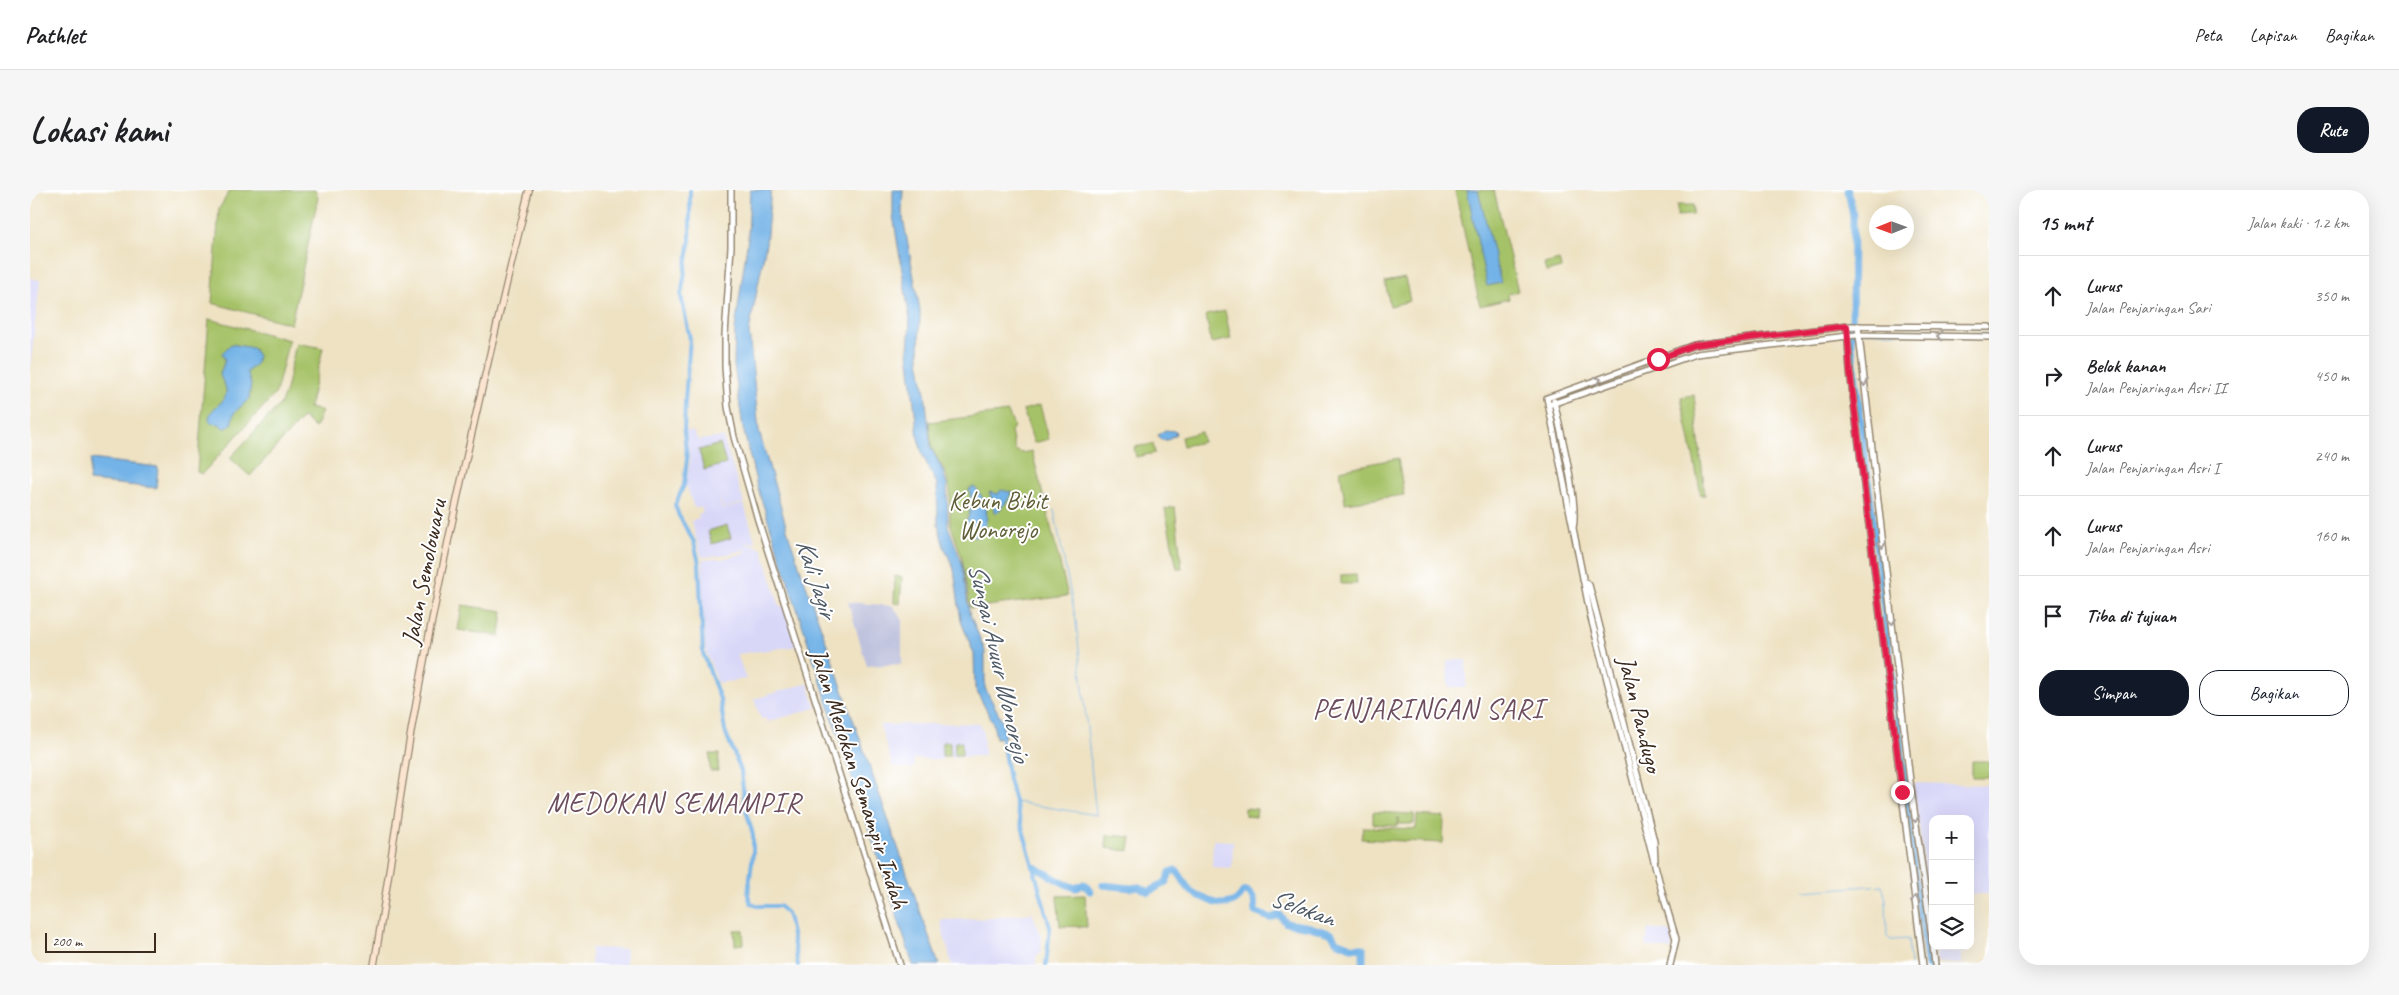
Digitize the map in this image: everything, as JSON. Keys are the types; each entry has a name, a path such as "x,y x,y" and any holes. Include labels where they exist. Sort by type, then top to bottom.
{"main road":[{"name":"Jalan Semolowaru","path":"374,965 429,635 467,453 529,190"}],"street":[{"name":"Jalan Medokan Semampir Indah","path":"731,190 731,247 725,335 725,367 728,407 734,436 758,520 900,965"},
{"path":"1923,965 1875,575 1848,326 1989,327"},
{"name":"Jalan Pandugo","path":"1670,965 1676,939 1655,860 1654,841 1592,596 1589,586 1584,580 1573,528 1574,516 1571,486 1550,397 1694,345 1848,326"},
{"path":"1857,326 1911,791 1929,918"},
{"path":"1551,405 1696,354 1848,335 1989,337"},
{"path":"1902,792 1911,791"},
{"path":"1933,950 1935,965"}],"shaded area":[{"path":"30,278 40,280 30,369"},
{"path":"686,430 694,432 698,440 723,437 744,503 723,508 720,500 718,501 720,501 722,509 744,504 756,544 748,541 746,548 749,543 762,549 780,607 786,606 799,646 737,654 746,679 718,683 706,651 702,585 703,559 722,559 744,553 747,549 720,556 702,557 691,521 699,518 698,514 703,512 701,507 694,508 686,485 690,462"},
{"path":"848,602 893,606 902,619 902,664 867,666"},
{"path":"1447,660 1466,660 1466,687 1448,687"},
{"path":"808,683 816,708 767,722 765,718 761,719 754,699"},
{"path":"980,723 983,731 984,756 943,757 941,760 914,759 914,768 893,767 880,725"},
{"path":"1913,783 1989,785 1989,894 1974,894 1974,815 1929,815 1929,901"},
{"path":"1213,840 1233,841 1232,868 1212,867"},
{"path":"1032,913 1042,936 1041,951 1036,957 1036,965 952,965 940,920 993,918"},
{"path":"1648,929 1672,932 1672,950 1646,946"},
{"path":"591,948 626,949 625,965 591,965"},
{"path":"1936,950 1961,950 1961,964 1937,962"}],"green space":[{"path":"230,190 315,190 318,198 291,324 212,303 219,209"},
{"path":"1455,190 1494,190 1518,291 1508,294 1509,299 1480,306"},
{"path":"1677,205 1693,205 1693,215 1677,216"},
{"path":"1559,260 1561,268 1546,272 1544,264"},
{"path":"1405,278 1410,301 1390,306 1385,282"},
{"path":"1225,311 1231,339 1211,343 1206,315"},
{"path":"209,319 289,340 276,393 202,474 197,472"},
{"path":"296,343 323,348 309,408 322,411 315,428 303,417 250,476 230,458 281,403 286,390"},
{"path":"1694,395 1705,495 1701,495 1681,397"},
{"path":"1040,405 1049,439 1034,443 1023,410"},
{"name":"Kebun Bibit Wonorejo","path":"1008,412 1014,426 1011,432 1015,450 1022,453 1032,451 1068,596 970,608 962,558 950,523 950,491 946,474 932,449 929,422"},
{"path":"1201,432 1203,442 1183,446 1181,437"},
{"path":"720,444 726,464 704,470 699,450"},
{"path":"1153,444 1155,453 1136,457 1134,447"},
{"path":"1398,458 1404,495 1345,503 1340,470"},
{"path":"1175,507 1182,569 1177,569 1165,509"},
{"path":"727,525 731,538 712,544 708,531"},
{"path":"1356,574 1357,584 1341,584 1341,575"},
{"path":"895,576 902,577 900,604 894,603"},
{"path":"462,605 503,611 500,636 458,630"},
{"path":"942,742 950,742 950,756 942,756"},
{"path":"955,742 962,742 962,755 954,755"},
{"path":"710,754 719,754 718,771 710,771"},
{"path":"1972,761 1989,761 1989,777 1972,777"},
{"path":"1245,808 1257,809 1256,817 1245,816"},
{"path":"1373,812 1414,814 1414,824 1398,824 1398,817 1397,826 1373,824"},
{"path":"1417,815 1444,817 1443,843 1361,839 1363,827 1416,829"},
{"path":"1107,835 1131,837 1129,851 1106,848"},
{"path":"1085,895 1087,927 1060,926 1057,896"},
{"path":"734,930 743,930 744,944 735,945"}],"water":[{"name":"Kali Jagir","path":"750,190 771,190 766,244 749,332 759,431 789,536 939,965 913,965 757,486 743,428 734,365 735,329 748,237"},
{"name":"Sungai Avuur Wonorejo","path":"893,190 903,190 902,212 920,310 919,359 931,448 942,469 947,484 948,526 962,563 969,612 985,651 985,688 1003,722 1005,737 996,738 993,723 975,688 974,654 961,621 954,569 943,544 938,524 937,484 923,456 918,438 908,351 910,320 893,215"},
{"path":"1467,190 1478,190 1501,283 1487,286"},
{"path":"231,344 253,348 258,356 256,364 247,372 251,384 249,399 234,413 231,425 225,429 219,424 211,423 209,419 212,411 225,397 226,388 220,374 225,360 222,353"},
{"path":"1165,430 1175,431 1176,434 1167,440 1161,440 1158,435"},
{"path":"91,459 158,467 156,488 89,481"},
{"path":"974,487 983,498 987,512 985,526 976,537 967,533 965,528 972,503 969,489"},
{"path":"1001,490 1011,492 1009,499 997,513 994,513 993,502 989,492 998,494"}],"waterway":[{"path":"690,190 690,241 681,296 690,339 684,432 687,459 684,485 675,505 694,542 699,563 703,653 720,699 725,731 741,771 745,806 753,835 748,895 751,903 757,906 779,906 787,913 798,965"},
{"path":"1848,190 1853,216 1852,347 1906,788"},
{"path":"1861,332 1989,333"},
{"path":"1015,802 1096,815 1076,621 1054,510"},
{"name":"Sungai Avuur Wonorejo","path":"1001,734 1009,780 1050,927 1046,965"},
{"path":"1907,797 1915,881 1928,965"},
{"name":"Selokan","path":"1034,867 1060,882 1076,888 1084,884 1090,891"},
{"name":"Selokan","path":"1103,885 1139,887 1149,892 1166,882 1170,872 1175,870 1190,890 1212,902 1219,904 1232,903 1243,892 1247,891 1254,899 1255,912 1270,918 1280,915 1286,923 1310,927 1332,934 1336,941 1351,947 1363,948 1363,965"},
{"path":"1804,891 1882,885 1886,900 1887,937 1891,940 1908,939 1910,965"}],"district":[{"name":"PENJARINGAN SARI","path":"1428,708"},
{"name":"MEDOKAN SEMAMPIR","path":"674,802"}],"route":[{"path":"1658,359 1694,345 1847,326 1850,372 1902,792"}]}
